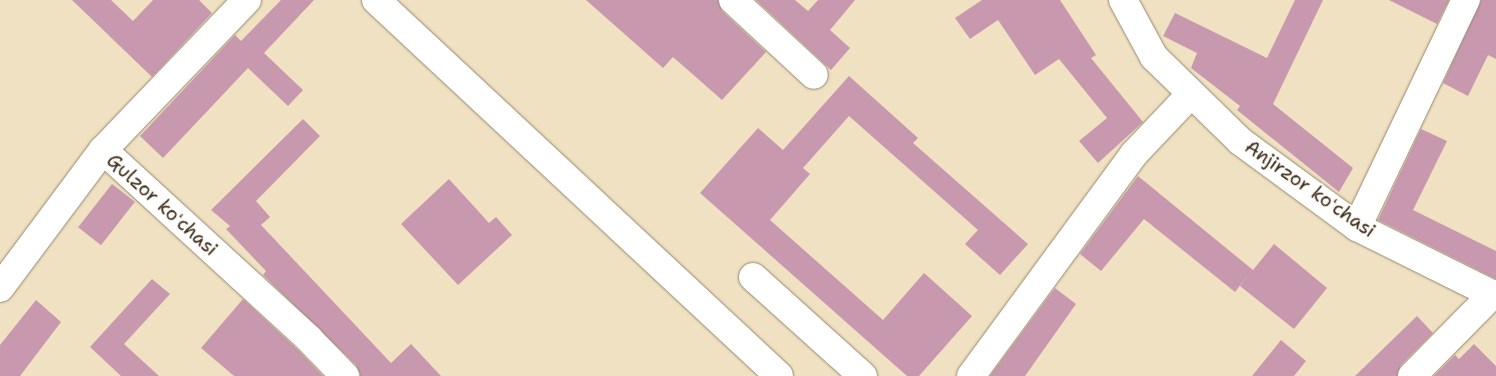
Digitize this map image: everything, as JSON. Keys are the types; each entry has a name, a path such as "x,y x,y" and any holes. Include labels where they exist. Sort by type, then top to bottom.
{"street":[{"path":"103,150 247,0"},
{"path":"376,0 779,376"},
{"path":"733,0 814,75"},
{"path":"1357,227 1466,0"},
{"name":"Anjirzor koʻchasi","path":"1125,2 1154,57 1190,95 1240,141 1357,227 1495,295 1412,376"},
{"path":"971,376 1134,154 1190,95"},
{"name":"Gulzor koʻchasi","path":"0,288 103,150 309,339 345,376"},
{"path":"753,277 863,376"}],"building":[{"path":"72,0 111,0 133,21 153,0 199,0 212,13 152,77"},
{"path":"281,0 314,0 264,53 303,90 288,106 248,68 163,158 140,136 235,35 241,41"},
{"path":"586,0 718,0 722,11 766,52 722,100 673,57 663,68"},
{"path":"756,0 795,0 808,11 818,0 855,0 830,30 850,48 831,70"},
{"path":"982,0 1060,0 1096,55 1091,58 1143,122 1098,163 1079,141 1107,118 1059,59 1035,75 998,20 970,39 955,18"},
{"path":"1295,0 1323,0 1273,104 1353,168 1339,192 1237,110 1240,106 1191,68 1197,53 1163,36 1175,13 1267,58"},
{"path":"1389,0 1449,0 1437,24"},
{"path":"1481,0 1496,0 1496,59 1488,55 1468,96 1443,83"},
{"path":"849,76 918,138 913,143 1028,244 1000,275 965,244 978,230 849,116 803,168 810,174 770,220 883,320 924,273 972,316 919,376 907,376 700,193 758,128 783,150"},
{"path":"303,119 320,136 256,201 270,217 261,225 391,363 411,344 441,376 360,376 356,365 263,275 266,271 226,229 230,226 211,210"},
{"path":"1421,129 1447,141 1413,210 1496,251 1496,279 1378,220"},
{"path":"1138,176 1253,270 1274,244 1327,288 1294,329 1240,286 1248,275 1235,292 1144,219 1101,271 1080,254"},
{"path":"449,179 489,223 496,217 512,235 458,285 401,224"},
{"path":"112,184 135,202 101,245 78,227"},
{"path":"152,279 170,294 124,344 159,376 121,376 90,347"},
{"path":"1055,288 1076,304 1025,376 990,376"},
{"path":"243,299 323,376 234,376 201,348"},
{"path":"36,300 61,322 20,376 0,376 0,345"},
{"path":"1417,316 1433,333 1401,365 1397,376 1355,376"},
{"path":"1281,340 1306,361 1294,376 1252,376"},
{"path":"1474,344 1496,366 1496,376 1434,376 1455,355 1459,359"}]}
